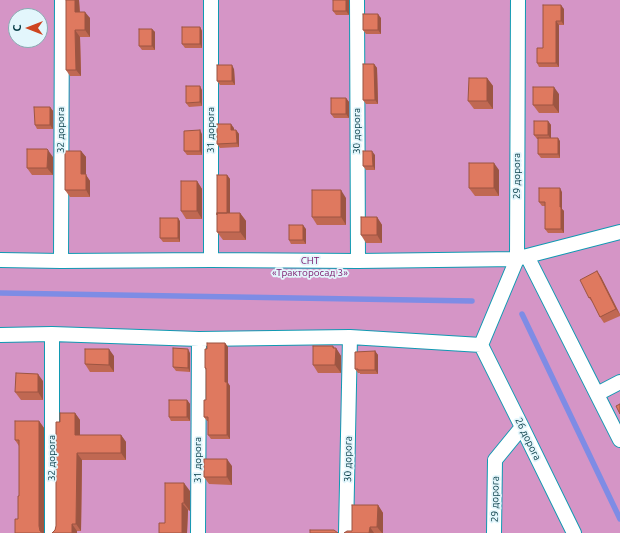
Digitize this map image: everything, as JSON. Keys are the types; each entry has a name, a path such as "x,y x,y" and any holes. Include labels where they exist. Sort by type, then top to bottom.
{"street":[{"name":"32 дорога","path":"61,261 62,0"},
{"name":"31 дорога","path":"211,0 211,260"},
{"name":"30 дорога","path":"357,0 358,261"},
{"name":"29 дорога","path":"481,345 522,258 518,0"},
{"path":"0,260 358,261 522,258 620,232"},
{"path":"522,258 597,394 620,440"},
{"path":"0,334 52,334 199,339 350,337 481,345"},
{"name":"32 дорога","path":"52,334 52,533"},
{"name":"30 дорога","path":"346,533 350,337"},
{"name":"31 дорога","path":"198,533 199,339"},
{"name":"26 дорога","path":"481,345 574,533"},
{"path":"597,394 620,382"},
{"name":"29 дорога","path":"494,533 495,460 522,426"}],"green space":[{"name":"СНТ «Тракторосад 3»","path":"0,0 620,0 620,533 0,533"}],"building":[{"path":"66,0 75,0 75,12 85,12 85,30 75,30 76,70 66,70"},
{"path":"333,0 346,0 346,11 333,11"},
{"path":"543,5 561,5 561,21 556,21 556,63 537,63 537,48 543,48"},
{"path":"363,14 378,14 378,30 363,30"},
{"path":"182,27 200,27 200,44 182,44"},
{"path":"139,29 152,29 152,46 139,46"},
{"path":"363,64 374,64 375,100 363,100"},
{"path":"217,65 232,65 232,81 217,81"},
{"path":"469,78 487,78 487,101 468,101"},
{"path":"186,86 200,86 200,102 186,103"},
{"path":"533,87 554,87 553,105 533,105"},
{"path":"331,98 346,98 346,114 331,114"},
{"path":"34,107 50,107 50,125 35,125"},
{"path":"534,121 548,121 548,135 534,135"},
{"path":"217,124 231,124 231,130 236,130 237,143 217,144"},
{"path":"200,130 200,151 184,151 184,131"},
{"path":"538,138 558,138 558,154 538,154"},
{"path":"27,149 47,149 47,168 27,168"},
{"path":"65,151 81,151 81,174 86,174 86,190 65,190"},
{"path":"363,151 372,151 373,166 363,166"},
{"path":"469,163 494,163 494,188 469,188"},
{"path":"217,175 227,175 227,213 217,213"},
{"path":"181,181 197,181 197,211 181,211"},
{"path":"539,188 560,188 561,229 545,229 545,202 539,202"},
{"path":"312,190 341,190 341,217 312,217"},
{"path":"217,213 240,213 240,232 217,232"},
{"path":"361,217 377,217 377,235 361,235"},
{"path":"160,218 178,218 178,238 160,238"},
{"path":"289,225 303,225 303,240 289,240"},
{"path":"597,271 616,309 600,317 580,280"},
{"path":"207,343 225,343 227,435 208,435 208,417 204,417 204,400 206,400 205,349 207,349"},
{"path":"313,346 333,346 333,348 336,348 335,365 313,365"},
{"path":"173,348 188,349 188,368 173,367"},
{"path":"85,349 109,349 109,365 85,364"},
{"path":"375,351 375,370 355,369 355,352"},
{"path":"16,373 38,374 38,392 15,392"},
{"path":"169,400 187,400 187,417 169,417"},
{"path":"620,404 620,414 616,406"},
{"path":"60,413 75,413 75,435 121,435 121,453 77,453 76,524 72,524 72,533 52,533 56,526 56,422 60,422"},
{"path":"15,421 39,421 39,526 40,531 43,533 15,533 15,519 18,519 19,496 19,440 15,440"},
{"path":"204,459 227,459 227,477 204,477"},
{"path":"165,483 184,483 182,533 159,533 159,523 165,523"},
{"path":"352,505 378,505 377,527 370,527 369,533 344,533 347,531 352,531"},
{"path":"310,530 334,530 338,533 310,533"}],"waterway":[{"path":"0,293 472,301"},
{"path":"522,314 620,519"}]}
